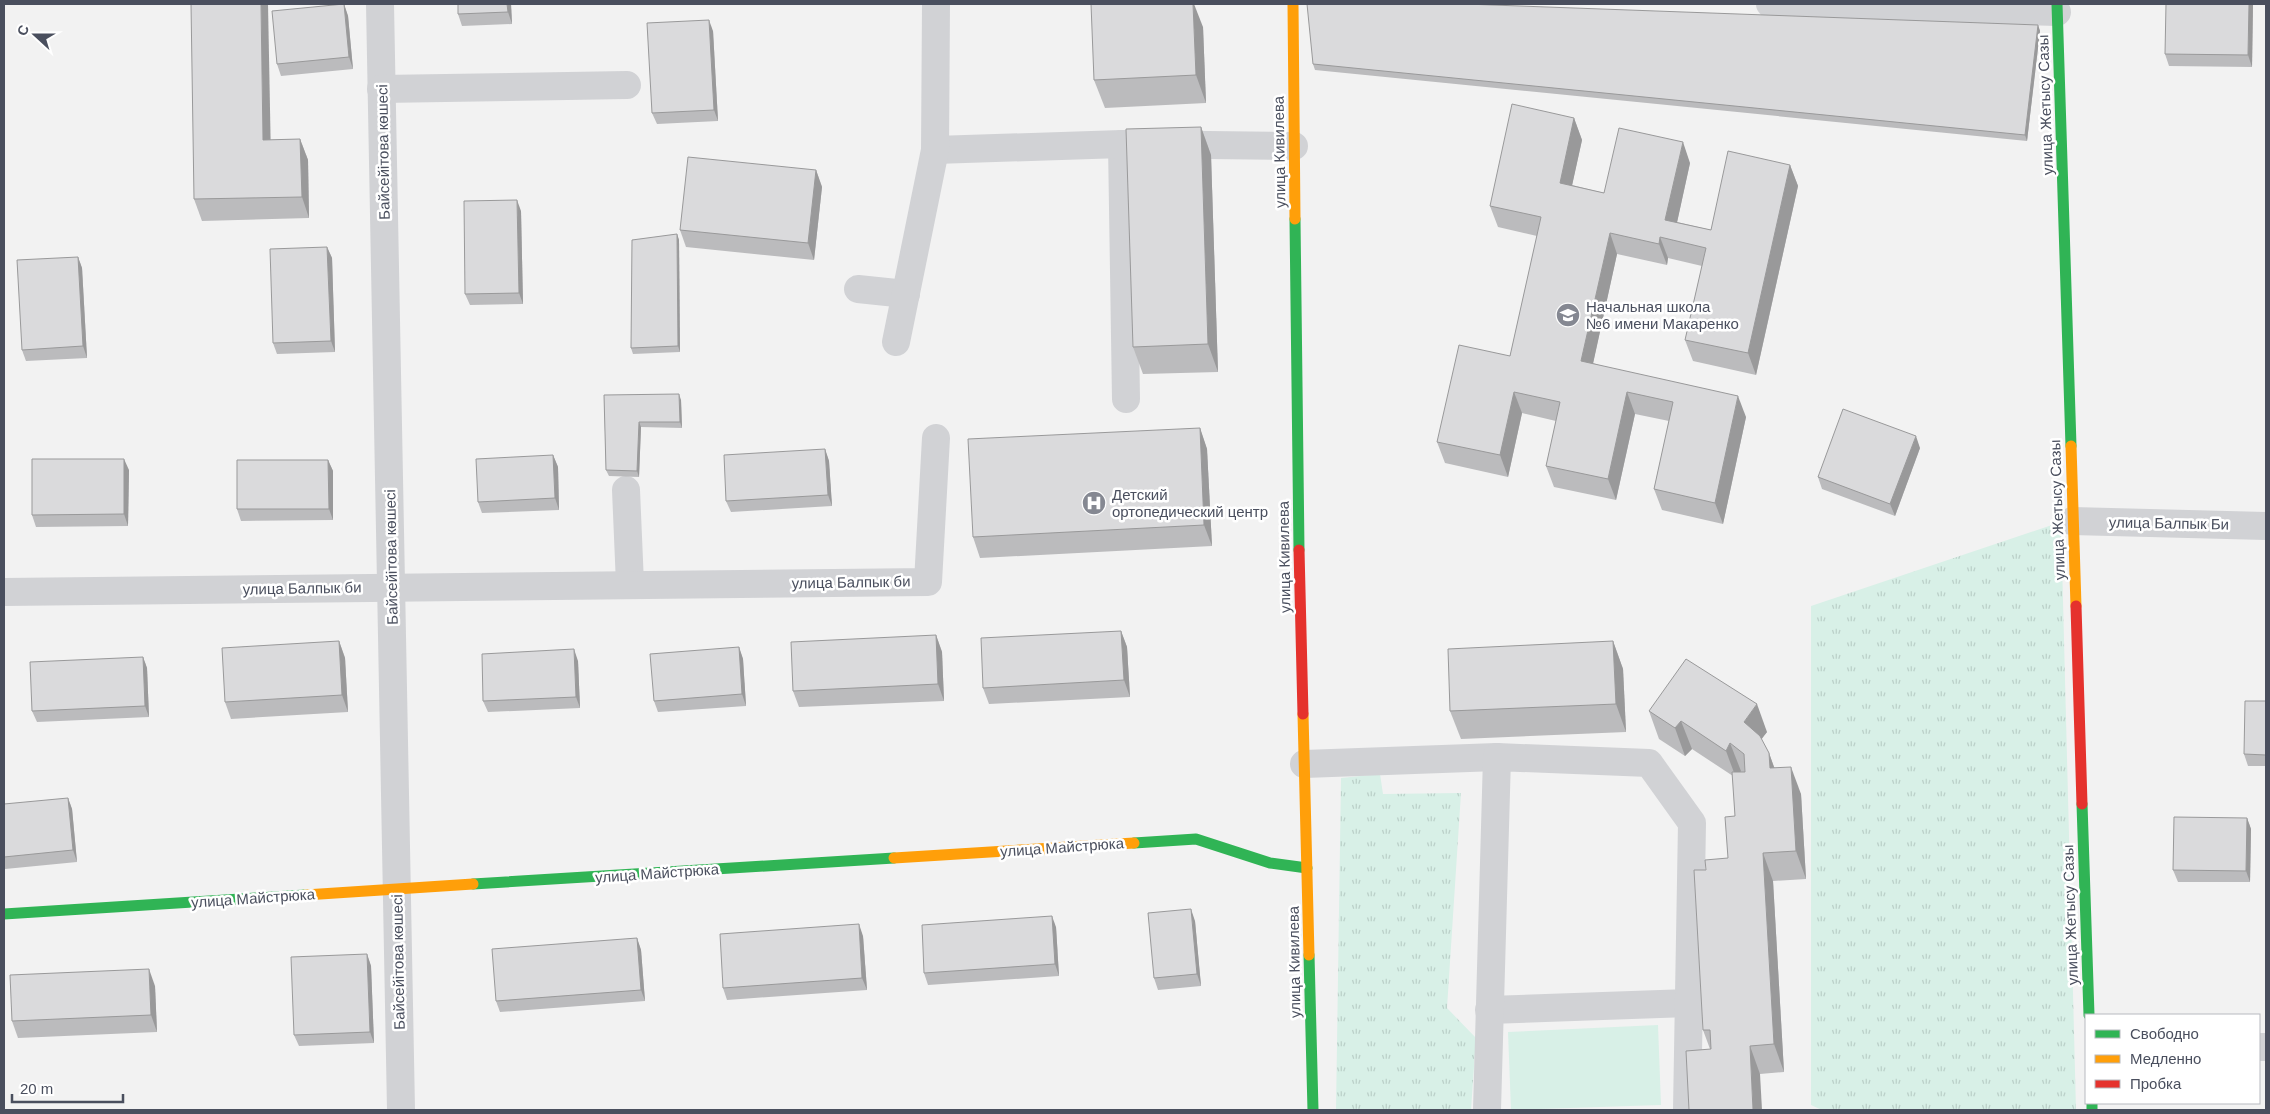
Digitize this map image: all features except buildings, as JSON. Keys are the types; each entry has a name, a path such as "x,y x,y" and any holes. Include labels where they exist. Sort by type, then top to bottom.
{"street":[{"name":"Байсейітова көшесі","path":"380,4 401,1110"},
{"path":"896,342 935,150 936,4"},
{"name":"улица Кивилева","path":"1293,4 1299,578 1313,1110"},
{"path":"1770,4 2057,8"},
{"name":"улица Жетысу Сазы","path":"2057,8 2089,1014"},
{"path":"381,89 627,85"},
{"path":"935,150 1122,144 1294,146"},
{"path":"1122,144 1126,399"},
{"path":"858,289 906,294"},
{"name":"улица Балпык би","path":"4,592 392,586 928,582 936,438"},
{"path":"626,490 630,584"},
{"name":"улица Балпык Би","path":"2072,521 2266,526"},
{"path":"1304,764 1497,758 1649,763 1692,823 1687,1110"},
{"path":"1487,1110 1497,758"},
{"name":"улица Майстрюка","path":"4,914 1196,839 1270,864 1307,868"},
{"path":"1489,1010 1689,1003"}],"green space":[{"path":"2061,522 2076,1110 1822,1110 1811,1105 1811,606"},
{"path":"1380,774 1383,794 1461,793 1447,1008 1476,1038 1471,1110 1336,1110 1341,778"},
{"path":"1658,1025 1661,1105 1511,1110 1508,1032"}],"traffic: fast":[{"path":"2057,4 2071,446"},
{"path":"1295,219 1299,550"},
{"path":"2082,804 2089,1014"},
{"path":"1134,843 1196,839 1270,863 1307,868"},
{"path":"473,884 894,858"},
{"path":"4,914 305,895"},
{"path":"1309,955 1313,1110"},
{"path":"2092,1104 2092,1110"}],"traffic: slow":[{"path":"1293,4 1295,219"},
{"path":"2071,446 2076,606"},
{"path":"1303,714 1309,955"},
{"path":"894,858 1134,843"},
{"path":"305,895 473,884"}],"traffic: jam":[{"path":"1299,550 1303,714"},
{"path":"2076,606 2082,804"}],"place":[{"name":"Начальная школа №6 имени Макаренко","path":"1568,315"},
{"name":"Детский ортопедический центр","path":"1094,503"}]}
